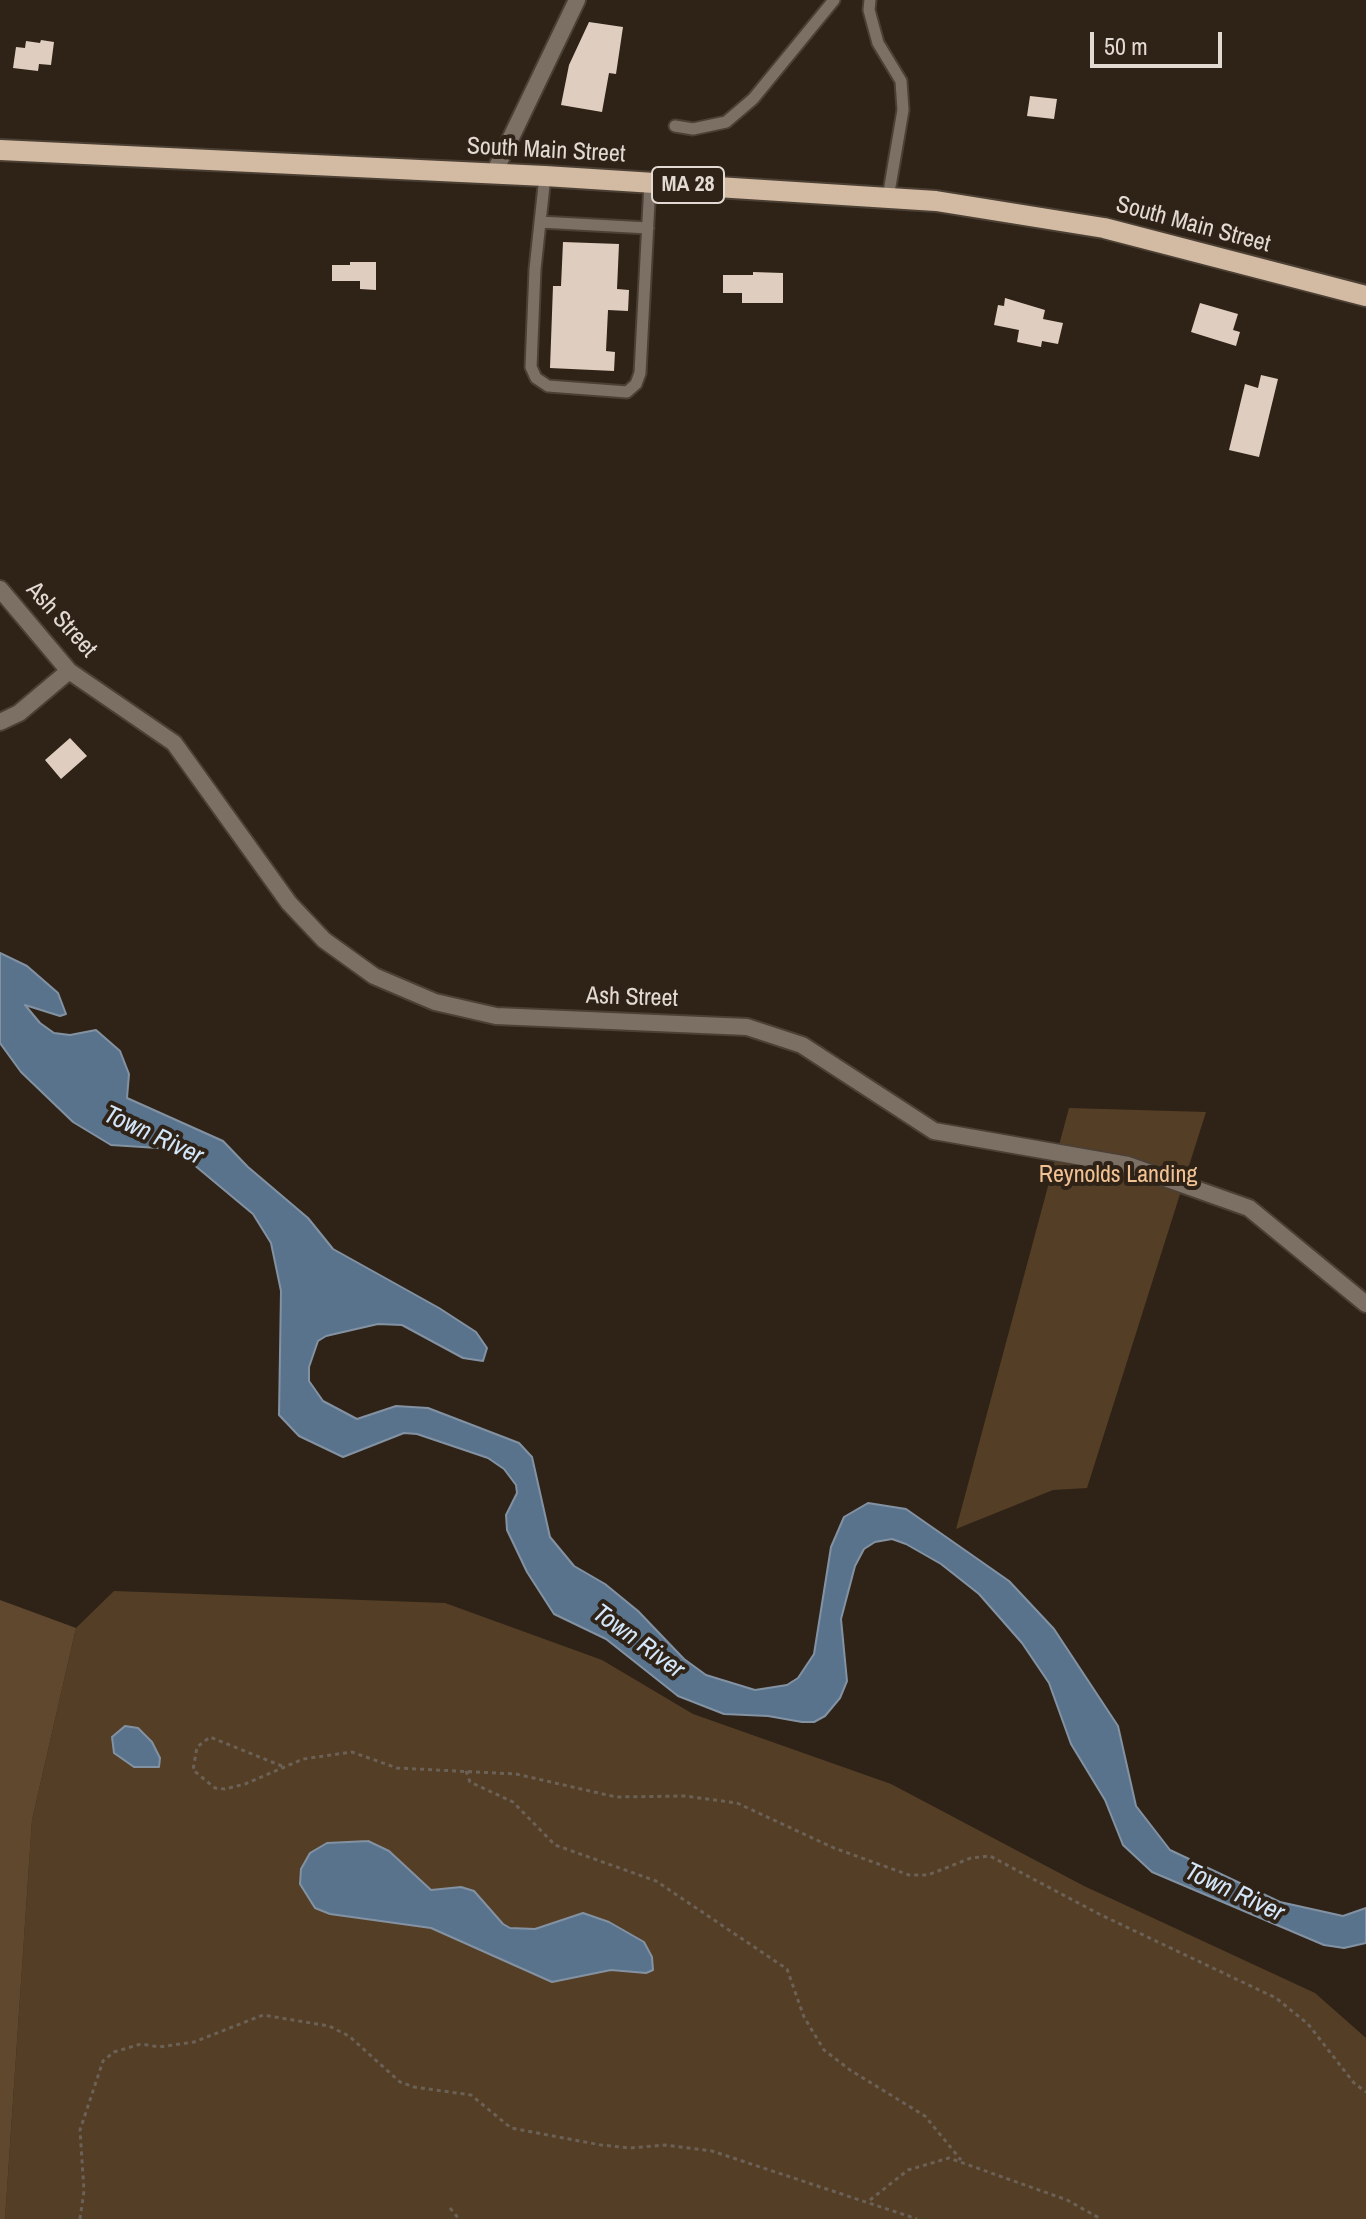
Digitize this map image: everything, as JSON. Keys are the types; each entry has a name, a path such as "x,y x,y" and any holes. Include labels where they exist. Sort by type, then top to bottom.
{"main road":[{"name":"South Main Street","path":"0,150 494,173 936,201 1104,228 1366,296"}],"street":[{"path":"494,173 577,0"},
{"name":"Ash Street","path":"0,589 69,671 174,743 289,903 324,940 374,976 435,1002 496,1016 747,1027 802,1045 934,1131 1128,1165 1249,1208 1366,1304"},
{"path":"0,722 19,713 69,671"}],"lane":[{"path":"675,126 693,129 726,122 753,99 834,0"},
{"path":"870,0 869,10 878,43 901,81 903,110 888,198"},
{"path":"545,176 531,367 536,378 548,386 627,392 636,384 640,373 650,183"},
{"path":"540,222 648,228"}],"path":[{"path":"282,1766 210,1737 197,1747 193,1770 215,1788 225,1789 255,1780 282,1766 343,1751 362,1754 397,1768 516,1774 616,1797 685,1796 737,1803 834,1848 909,1875 928,1875 971,1858 990,1856 1099,1914 1276,1998 1308,2024 1354,2083 1366,2092"},
{"path":"466,1771 470,1782 513,1802 555,1845 656,1881 787,1969 808,2026 824,2050 850,2070 925,2116 961,2160"},
{"path":"80,2219 84,2191 80,2130 103,2061 114,2052 141,2044 159,2047 194,2042 263,2015 329,2026 349,2036 400,2082 471,2095 511,2128 601,2145 630,2148 665,2145 712,2151 870,2200 917,2219"},
{"path":"870,2200 917,2165 949,2158 1067,2200 1101,2219"},
{"path":"450,2208 459,2219"}],"green space":[{"name":"Reynolds Landing","path":"1069,1108 1206,1112 1087,1488 1053,1490 956,1529"},
{"path":"114,1591 445,1603 602,1660 693,1714 891,1784 1084,1886 1315,1993 1366,2038 1366,2219 5,2219 32,1820 76,1628"}],"shaded area":[{"path":"0,1600 76,1628 32,1820 5,2219 0,2219"}],"water":[{"name":"Town River","path":"0,953 27,966 58,993 66,1014 60,1016 25,1005 40,1023 54,1033 70,1035 96,1030 120,1051 129,1074 127,1098 223,1141 248,1167 308,1218 333,1249 439,1308 476,1332 487,1348 483,1361 463,1358 402,1325 378,1324 326,1336 318,1341 309,1367 309,1381 323,1401 357,1419 396,1406 428,1408 519,1443 532,1457 550,1537 574,1566 605,1584 638,1611 684,1659 706,1675 755,1690 787,1685 798,1678 814,1654 831,1547 844,1517 868,1503 906,1509 1009,1581 1054,1629 1118,1726 1136,1806 1170,1850 1280,1902 1343,1916 1366,1908 1366,1943 1344,1948 1324,1945 1152,1872 1123,1845 1105,1800 1071,1744 1049,1683 1022,1643 979,1594 941,1564 906,1544 892,1539 875,1542 864,1549 855,1566 841,1619 847,1681 840,1698 825,1716 814,1722 802,1722 768,1716 724,1714 678,1696 606,1639 554,1614 527,1572 507,1530 506,1515 517,1493 516,1485 504,1469 488,1458 417,1434 404,1433 343,1457 299,1436 279,1415 281,1291 271,1243 253,1214 193,1164 175,1152 158,1148 111,1145 73,1122 21,1072 0,1043"},
{"path":"125,1726 138,1728 152,1742 160,1758 159,1767 134,1767 114,1753 112,1737"},
{"path":"368,1841 389,1851 431,1890 461,1887 474,1891 510,1928 535,1929 583,1913 609,1922 644,1942 652,1957 653,1970 646,1973 611,1970 552,1982 431,1928 330,1914 315,1908 300,1884 301,1869 310,1853 327,1843"}],"building":[{"path":"589,22 623,27 616,74 609,73 602,112 561,105 569,65"},
{"path":"41,40 54,42 51,65 39,64 38,71 13,68 16,47 25,48 26,41 40,43"},
{"path":"1030,96 1057,99 1054,119 1027,116"},
{"path":"563,242 619,244 617,289 629,290 628,311 608,310 606,351 615,352 614,371 550,368 553,286 561,286"},
{"path":"350,262 376,262 376,290 360,289 360,281 332,281 332,265 350,265"},
{"path":"753,272 783,273 783,303 742,303 742,293 723,293 723,275 753,275"},
{"path":"1005,298 1045,310 1043,319 1063,323 1058,344 1042,341 1041,347 1017,342 1019,330 994,325 998,305 1004,306"},
{"path":"1200,303 1238,314 1233,330 1240,332 1236,346 1191,332"},
{"path":"1261,375 1278,379 1259,457 1229,450 1245,384 1258,388"},
{"path":"70,738 87,756 61,779 45,760"}]}
